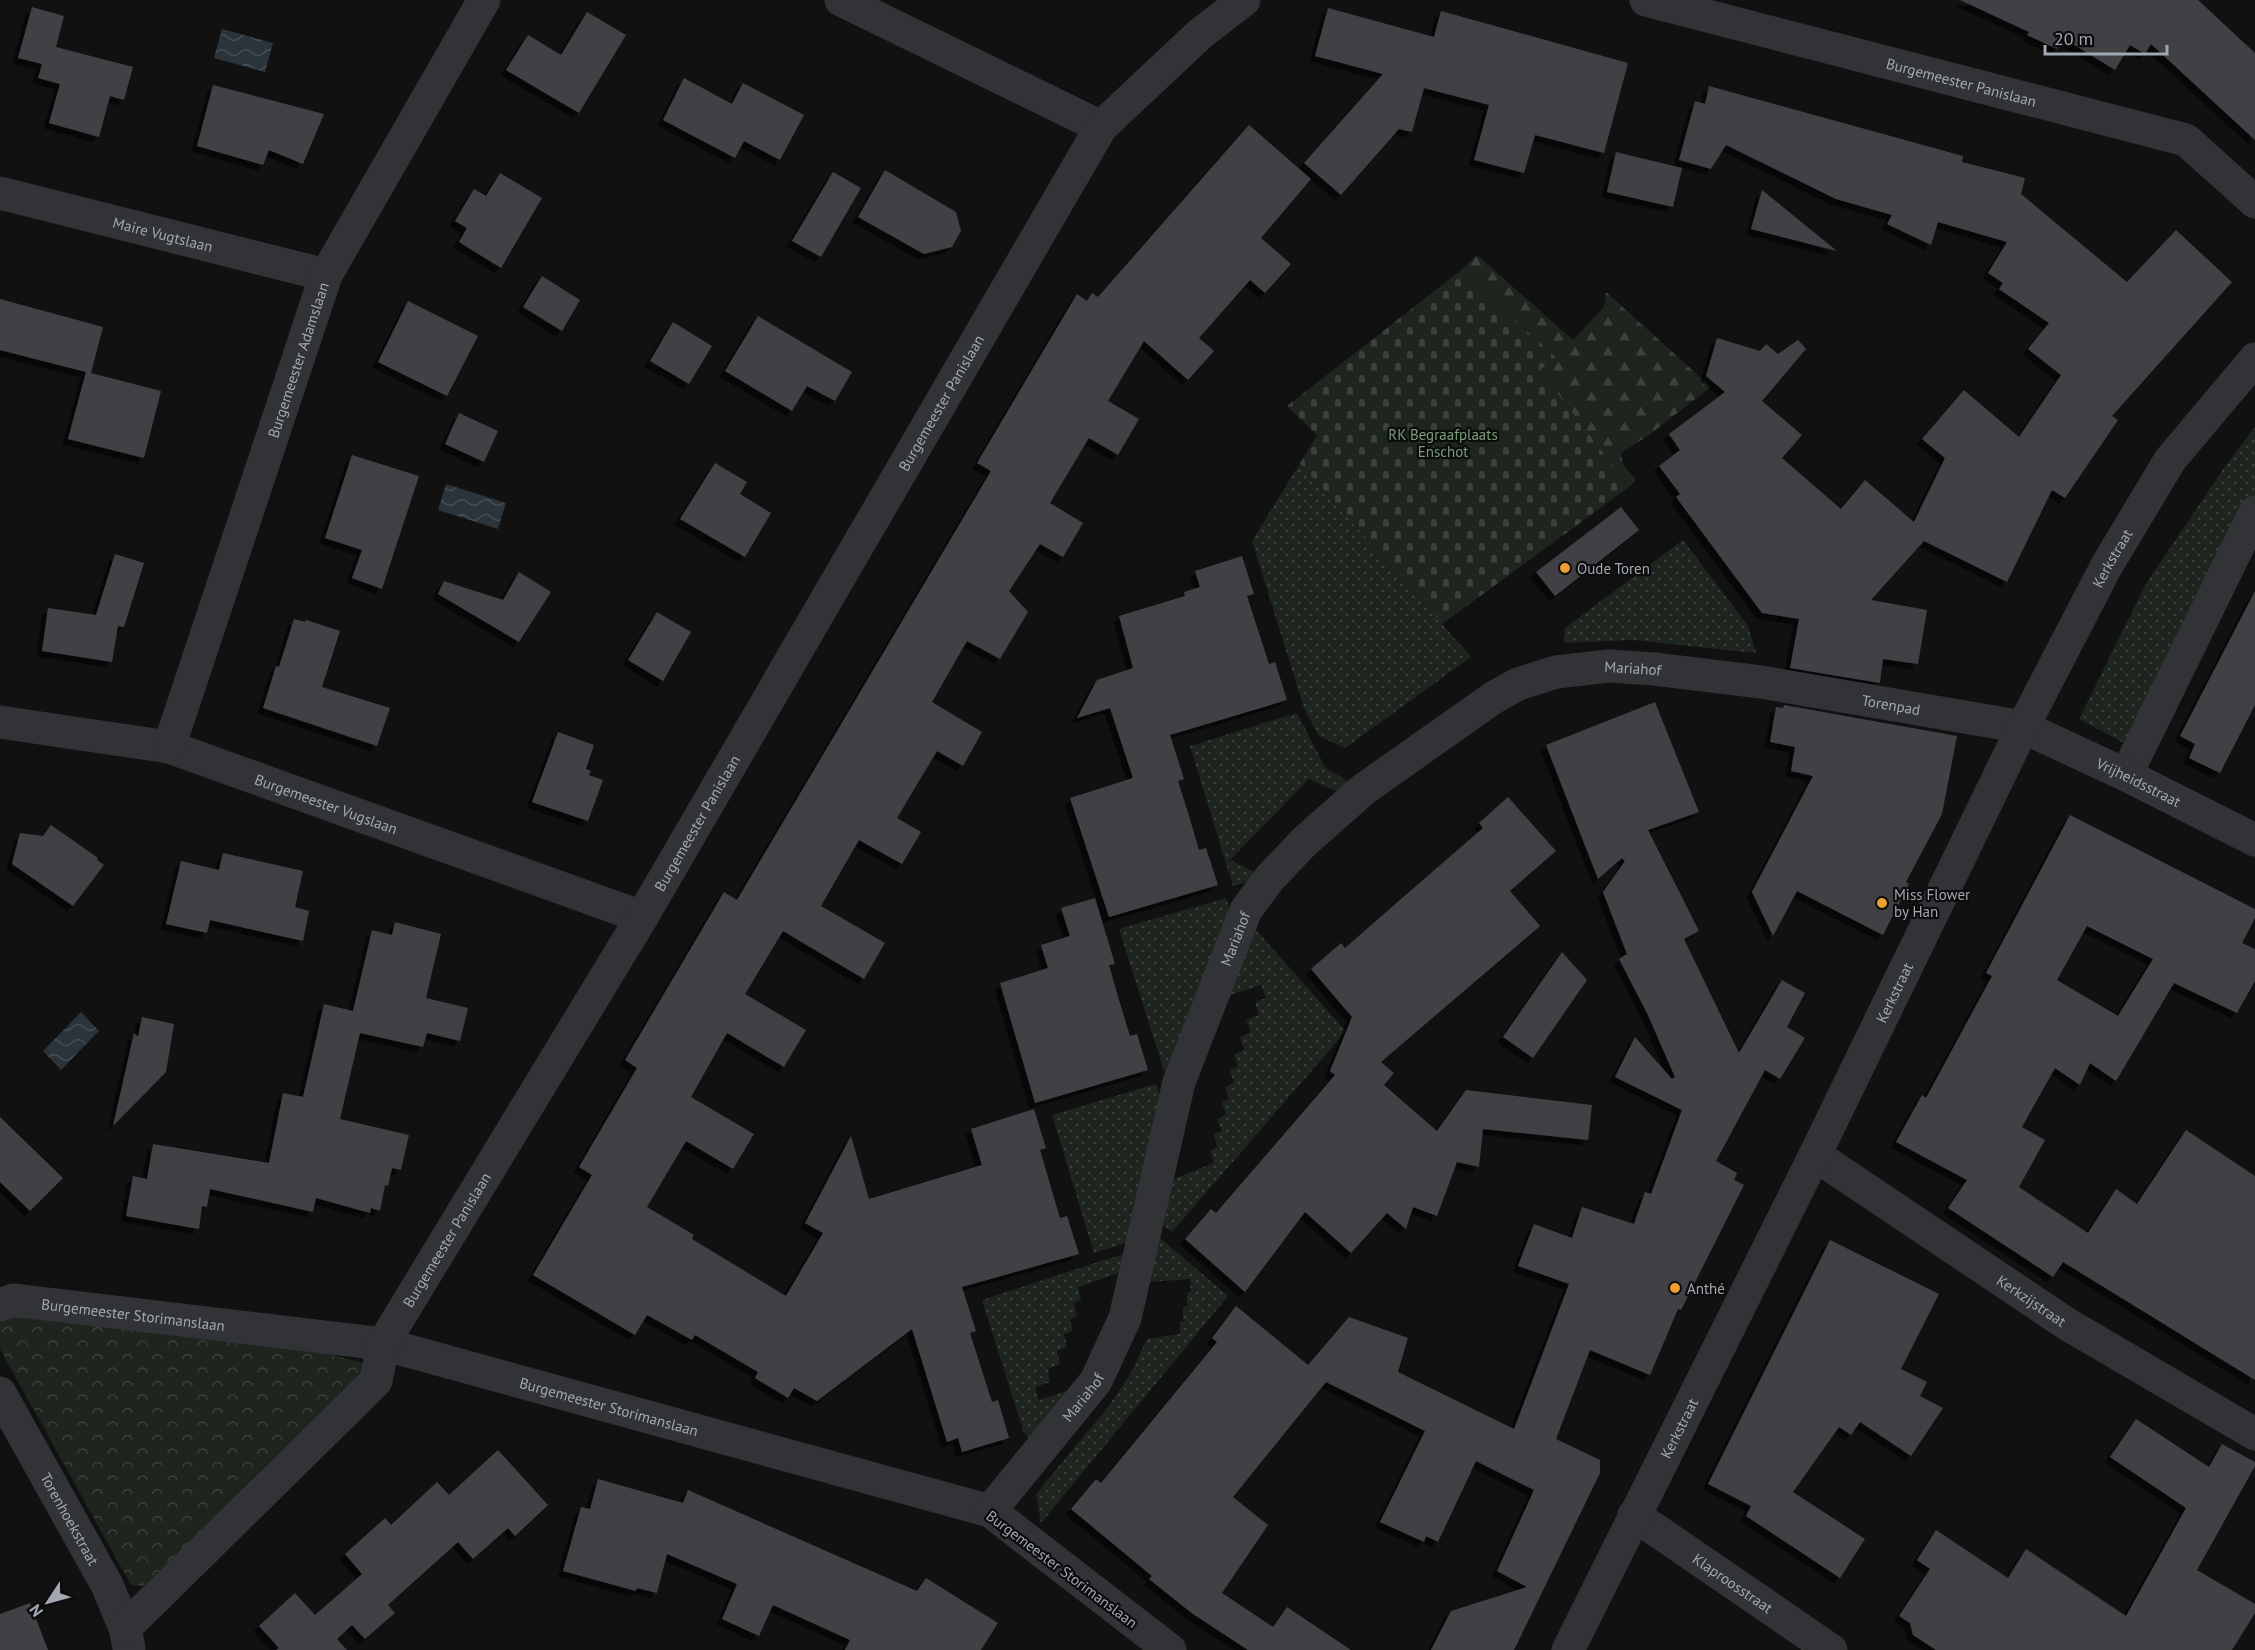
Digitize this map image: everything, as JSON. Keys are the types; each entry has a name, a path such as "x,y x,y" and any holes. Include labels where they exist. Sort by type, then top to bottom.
{"street":[{"name":"Burgemeester Adamslaan","path":"169,747 326,275 484,0"},
{"path":"840,0 1101,127"},
{"name":"Burgemeester Panislaan","path":"127,1639 376,1381 383,1344 642,917 1101,127 1200,34 1244,0"},
{"name":"Burgemeester Panislaan","path":"1646,0 2186,140 2255,202"},
{"name":"Maire Vugtslaan","path":"0,193 326,275"},
{"name":"Kerkstraat","path":"1568,1650 1815,1155 2023,727 2107,564 2169,460 2255,359"},
{"path":"2126,775 2255,512"},
{"name":"Mariahof","path":"990,1511 1096,1381 1125,1318 1179,1082 1246,910 1269,879 1305,841 1364,789 1493,698 1518,684 1556,672 1609,666 1761,682"},
{"name":"Torenpad","path":"1761,682 2023,727"},
{"name":"Burgemeester Vugslaan","path":"0,722 169,747 642,917"},
{"name":"Vrijheidsstraat","path":"2023,727 2126,775 2255,840"},
{"name":"Kerkzijstraat","path":"1815,1155 2067,1324 2255,1434"},
{"name":"Burgemeester Storimanslaan","path":"0,1305 13,1300 383,1344 990,1511 1170,1650"},
{"name":"Torenhoekstraat","path":"0,1394 107,1585 127,1639"},
{"name":"Klaproosstraat","path":"1634,1515 1831,1650"}],"green space":[{"path":"1477,255 1573,340 1604,307 1606,292 1711,387 1649,435 1621,453 1623,464 1636,480 1629,487 1539,370 1556,357 1460,271"},
{"name":"RK Begraafplaats Enschot","path":"1460,271 1556,357 1540,370 1629,487 1442,624 1300,463 1317,435 1287,406"},
{"path":"2255,427 2255,501 2130,746 2079,719 2147,582 2226,465"},
{"path":"1300,463 1471,657 1345,748 1319,736 1304,708 1252,541"},
{"path":"1683,540 1748,626 1756,653 1633,640 1564,643 1565,628"},
{"path":"1297,713 1325,767 1350,783 1338,792 1309,779 1230,860 1257,873 1251,881 1233,886 1190,746"},
{"path":"1226,898 1231,914 1170,1069 1164,1071 1119,929"},
{"path":"1255,929 1346,1031 1172,1232 1162,1224 1171,1180 1214,1163 1210,1151 1217,1147 1214,1134 1222,1131 1217,1119 1226,1115 1222,1102 1229,1099 1225,1087 1234,1083 1230,1070 1238,1067 1234,1054 1244,1050 1240,1037 1251,1032 1246,1020 1259,1015 1255,1002 1266,998 1261,985 1227,996"},
{"path":"1156,1084 1161,1099 1128,1242 1094,1253 1052,1115"},
{"path":"1158,1236 1228,1296 1041,1523 1036,1494 1108,1407 1131,1373 1147,1339 1180,1334 1183,1307 1187,1306 1187,1293 1191,1292 1190,1279 1148,1282"},
{"path":"1126,1253 1121,1272 1078,1287 1081,1300 1074,1303 1077,1316 1070,1320 1073,1331 1064,1334 1067,1347 1057,1351 1060,1364 1048,1369 1050,1382 1035,1387 1039,1400 1070,1390 1031,1439 1024,1433 982,1300"},
{"path":"20,1316 300,1347 368,1364 371,1382 143,1586 131,1585 0,1349 0,1318"}],"water":[{"path":"222,29 273,43 265,72 214,58"},
{"path":"446,484 506,503 498,529 438,510"},
{"path":"81,1012 99,1031 61,1070 43,1051"}],"building":[{"path":"1960,0 2198,0 2255,53 2255,140 2151,44 2145,54 2130,45 2115,70 2063,38 2057,49 2027,35 2029,32"},
{"path":"32,7 64,16 56,47 133,67 124,100 110,96 99,137 49,123 60,84 38,78 42,64 18,58"},
{"path":"1328,8 1434,37 1441,11 1628,63 1604,153 1535,135 1524,173 1474,160 1489,105 1424,88 1412,132 1399,129 1341,195 1304,163 1383,74 1315,56"},
{"path":"587,12 626,35 579,113 506,70 528,35 561,55"},
{"path":"684,78 732,104 743,83 804,115 780,160 744,141 735,158 663,120"},
{"path":"213,85 324,114 303,164 269,150 263,165 197,146"},
{"path":"1709,86 1963,156 1962,162 2025,178 2021,194 2127,282 2176,230 2232,282 2112,416 2118,420 2065,498 2052,490 2007,582 1924,541 1871,600 1927,610 1918,664 1883,659 1880,683 1790,668 1799,619 1762,613 1676,497 1680,494 1659,466 1680,450 1669,434 1725,392 1706,376 1717,338 1760,351 1766,344 1778,354 1798,340 1806,349 1762,401 1802,435 1782,458 1841,509 1865,480 1914,522 1945,458 1922,439 1964,390 2019,437 2061,375 2028,349 2049,323 1999,289 2003,283 1988,273 2007,242 1938,222 1931,245 1887,224 1892,215 1836,199 1726,145 1711,169 1679,160 1695,101 1705,104"},
{"path":"1249,125 1311,179 1261,238 1291,264 1265,293 1250,280 1199,338 1214,351 1188,380 1144,341 1108,401 1139,419 1118,455 1089,438 1050,503 1083,523 1063,557 1040,544 1009,591 1028,612 1000,659 967,641 932,702 982,732 963,766 937,751 897,818 921,832 902,864 859,840 821,906 885,943 864,979 783,931 745,994 806,1030 784,1067 727,1033 691,1097 754,1134 733,1169 686,1141 647,1207 694,1235 692,1239 786,1296 823,1233 805,1223 851,1136 869,1199 982,1165 971,1129 1034,1109 1046,1148 1040,1150 1060,1218 1067,1216 1079,1254 962,1287 976,1331 970,1333 992,1402 998,1400 1009,1438 962,1452 958,1438 947,1442 912,1329 817,1401 794,1388 788,1398 755,1378 758,1372 695,1335 692,1340 647,1315 635,1335 533,1275 592,1175 579,1167 637,1068 625,1060 724,892 737,900 991,471 977,463 1077,294 1087,301 1092,293 1098,297"},
{"path":"1616,152 1682,168 1673,207 1607,192"},
{"path":"885,170 956,212 961,231 952,247 924,254 858,217"},
{"path":"833,172 861,188 821,257 792,241"},
{"path":"500,173 542,198 501,268 459,242 467,228 455,221 474,189 486,196"},
{"path":"1762,190 1837,251 1751,229"},
{"path":"542,276 580,300 562,331 523,307"},
{"path":"0,299 103,327 91,373 161,391 144,458 68,439 86,372 0,350"},
{"path":"408,301 478,336 447,396 378,362"},
{"path":"758,316 852,372 835,401 807,386 792,411 725,371"},
{"path":"673,322 712,346 689,384 650,361"},
{"path":"459,413 498,431 484,462 445,444"},
{"path":"352,455 419,476 382,589 352,578 362,550 325,538"},
{"path":"715,463 747,482 740,494 771,513 745,557 680,519"},
{"path":"1621,507 1639,530 1555,596 1536,572"},
{"path":"115,554 144,563 124,627 118,626 112,662 42,651 48,608 96,615"},
{"path":"1242,556 1254,594 1247,596 1269,664 1275,662 1287,700 1170,735 1184,779 1178,781 1199,850 1206,848 1218,885 1109,917 1070,798 1133,778 1110,708 1077,718 1097,680 1133,668 1119,616 1185,596 1184,592 1200,587 1195,571"},
{"path":"519,572 551,592 519,642 438,594 444,581 503,600"},
{"path":"2255,591 2255,705 2220,773 2189,758 2195,744 2180,736"},
{"path":"657,612 691,632 663,681 628,660"},
{"path":"294,619 305,622 306,620 340,631 322,687 390,708 377,746 263,708"},
{"path":"1655,702 1699,812 1648,830 1699,931 1684,939 1739,1053 1782,980 1805,993 1787,1027 1805,1038 1780,1079 1765,1070 1716,1161 1737,1173 1734,1180 1744,1185 1681,1310 1678,1309 1650,1375 1590,1350 1556,1439 1600,1460 1600,1473 1514,1650 1431,1650 1451,1611 1527,1587 1497,1571 1534,1490 1476,1461 1438,1542 1426,1536 1424,1542 1380,1522 1425,1431 1326,1382 1233,1497 1268,1525 1222,1593 1273,1627 1287,1607 1351,1650 1248,1650 1193,1614 1149,1579 1152,1576 1071,1509 1096,1479 1101,1483 1217,1342 1212,1338 1236,1306 1308,1365 1349,1317 1408,1338 1398,1372 1514,1429 1569,1284 1518,1266 1534,1224 1572,1238 1582,1207 1634,1224 1645,1192 1651,1194 1682,1110 1615,1077 1635,1037 1672,1079 1675,1077 1647,1013 1619,959 1627,954 1603,892 1625,861 1622,858 1598,879 1546,745"},
{"path":"1784,705 1957,736 1942,814 1906,882 1909,884 1883,935 1797,891 1773,936 1752,892 1813,776 1791,771 1795,747 1770,742 1776,707 1783,708"},
{"path":"558,732 594,745 586,769 591,771 589,775 603,780 588,821 532,802"},
{"path":"1508,797 1556,851 1510,891 1540,926 1381,1062 1394,1073 1384,1085 1437,1131 1466,1090 1592,1105 1588,1140 1483,1129 1479,1167 1457,1162 1437,1216 1413,1207 1406,1229 1387,1213 1351,1253 1305,1212 1245,1292 1185,1239 1211,1209 1216,1213 1335,1075 1330,1071 1352,1017 1311,969 1341,943 1345,948 1483,828 1479,823"},
{"path":"2070,815 2255,909 2255,918 2242,943 2255,949 2255,981 2237,1013 2174,983 2116,1081 2090,1063 2080,1085 2055,1068 2022,1127 2045,1140 2019,1187 2088,1233 2116,1189 2137,1204 2186,1130 2255,1176 2255,1380 2063,1262 2053,1277 1948,1208 1967,1180 1896,1142 1922,1095 1926,1098 1992,976 1986,973","holes":["2087,926 2153,959 2118,1016 2057,980"]},
{"path":"51,825 98,858 97,860 104,865 73,906 12,864 20,833 43,836"},
{"path":"223,853 303,871 295,907 309,911 303,941 210,920 207,933 166,924 181,861 219,870"},
{"path":"1095,898 1115,964 1109,965 1130,1036 1137,1034 1148,1070 1035,1103 1000,983 1048,968 1041,945 1070,936 1061,908"},
{"path":"395,922 441,934 426,998 468,1008 460,1041 427,1033 423,1047 360,1033 340,1119 409,1135 401,1170 392,1168 388,1186 385,1185 380,1211 371,1208 370,1213 316,1198 313,1212 210,1189 207,1207 202,1206 199,1229 126,1216 133,1176 147,1179 153,1144 269,1163 283,1093 303,1097 324,1004 353,1011 372,930 392,935"},
{"path":"1562,952 1587,980 1533,1058 1503,1037"},
{"path":"142,1017 174,1024 166,1072 113,1126 134,1033 138,1037"},
{"path":"0,1117 63,1178 30,1211 0,1182"},
{"path":"1830,1240 1939,1294 1901,1369 1927,1382 1920,1396 1943,1408 1911,1456 1860,1422 1851,1435 1839,1427 1793,1492 1865,1539 1840,1578 1746,1516 1751,1506 1708,1484"},
{"path":"2136,1419 2209,1467 2222,1444 2255,1462 2255,1466 2197,1570 2255,1604 2255,1613 2232,1650 1936,1650 1913,1635 1910,1623 1899,1616 1930,1569 1917,1560 1936,1530 2008,1578 2026,1549 2126,1616 2186,1508 2110,1457"},
{"path":"498,1450 548,1505 515,1536 508,1528 473,1559 458,1542 388,1605 395,1613 365,1639 352,1625 337,1639 347,1650 276,1650 279,1648 259,1626 295,1593 315,1615 362,1574 345,1554 385,1518 391,1525 437,1482 449,1495"},
{"path":"598,1479 683,1503 688,1490 917,1591 926,1578 998,1623 981,1650 845,1650 850,1640 773,1605 759,1636 722,1619 737,1584 667,1554 657,1593 637,1588 636,1591 563,1571 581,1507 590,1509"},
{"path":"30,1603 48,1650 0,1650 0,1614"}],"place":[{"name":"Oude Toren","path":"1565,568"},
{"name":"Miss Flower by Han","path":"1882,903"},
{"name":"Anthé","path":"1675,1288"}]}
